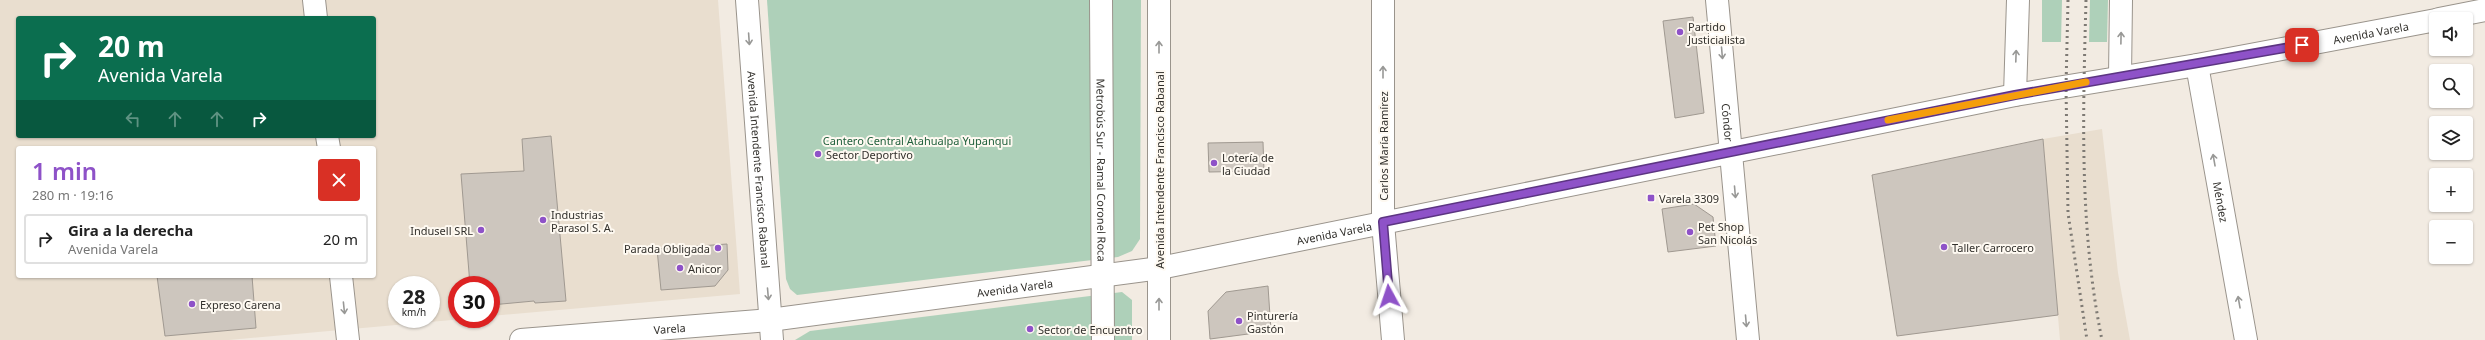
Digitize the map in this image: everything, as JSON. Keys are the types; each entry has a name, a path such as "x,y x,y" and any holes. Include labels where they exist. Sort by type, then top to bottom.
{"main road":[{"path":"314,0 316,16"},
{"name":"Avenida Intendente Francisco Rabanal","path":"747,0 771,330"},
{"name":"Metrobús Sur - Ramal Coronel Roca","path":"1100,0 1103,340"},
{"name":"Avenida Intendente Francisco Rabanal","path":"1159,0 1159,340"},
{"name":"Carlos María Ramírez","path":"1382,0 1383,222 1393,340"},
{"name":"Cóndor","path":"1717,0 1748,340"},
{"path":"2015,95 2018,0"},
{"path":"2120,77 2121,0"},
{"name":"Avenida Varela","path":"2473,12 2485,10"},
{"name":"Avenida Varela","path":"771,330 1102,276 1160,268 2015,95 2197,65 2429,21"},
{"name":"Méndez","path":"2197,65 2246,340"},
{"path":"341,278 348,340"},
{"name":"Varela","path":"521,340 771,330"}],"shaded area":[{"path":"0,0 718,0 740,294 500,315 500,276 448,276 448,320 440,321 440,276 388,276 388,326 229,340 0,340"},
{"path":"2102,129 2118,273 2130,340 2060,340 2043,139"}],"green space":[{"name":"Cantero Central Atahualpa Yupanqui","path":"767,0 1141,0 1140,239 1132,251 1118,257 797,295 790,289 786,279"},
{"path":"2042,0 2062,0 2061,42 2042,42"},
{"path":"2090,0 2108,0 2107,42 2089,42"},
{"path":"1122,292 1132,300 1132,340 795,340 810,331"}],"building":[{"path":"1693,17 1704,113 1675,118 1663,21"},
{"path":"551,136 566,301 535,303 534,301 500,304 500,276 469,276 461,174 524,171 522,139"},
{"name":"Taller Carrocero","path":"2043,139 2058,315 1897,336 1872,175"},
{"path":"1263,142 1264,171 1209,172 1208,143"},
{"name":"Pet Shop San Nicolás","path":"1694,204 1713,217 1716,246 1668,252 1662,209"},
{"name":"Anicor","path":"727,244 728,270 715,286 661,290 657,249"},
{"name":"Expreso Carena","path":"157,278 252,278 256,328 165,336"},
{"name":"Pinturería Gastón","path":"1268,286 1271,331 1210,339 1208,311 1226,292"}],"railway":[{"path":"2068,0 2066,87 2068,213 2087,340"},
{"path":"2086,0 2084,171 2089,256 2102,340"}],"slow traffic":[{"path":"1888,120 2086,82"}],"place":[{"name":"Partido Justicialista","path":"1680,32"},
{"name":"Sector Deportivo","path":"818,154"},
{"name":"Lotería de la Ciudad","path":"1214,163"},
{"name":"Varela 3309","path":"1651,198"},
{"name":"Industrias Parasol S. A.","path":"543,220"},
{"name":"Indusell SRL","path":"481,230"},
{"name":"Pet Shop San Nicolás","path":"1690,232"},
{"name":"Taller Carrocero","path":"1944,247"},
{"name":"Parada Obligada","path":"718,248"},
{"name":"Anicor","path":"680,268"},
{"name":"Expreso Carena","path":"192,304"},
{"name":"Pinturería Gastón","path":"1239,321"},
{"name":"Sector de Encuentro","path":"1030,329"}],"route":[{"path":"1389,296 1383,222 2015,95 2197,65 2302,45"}]}
